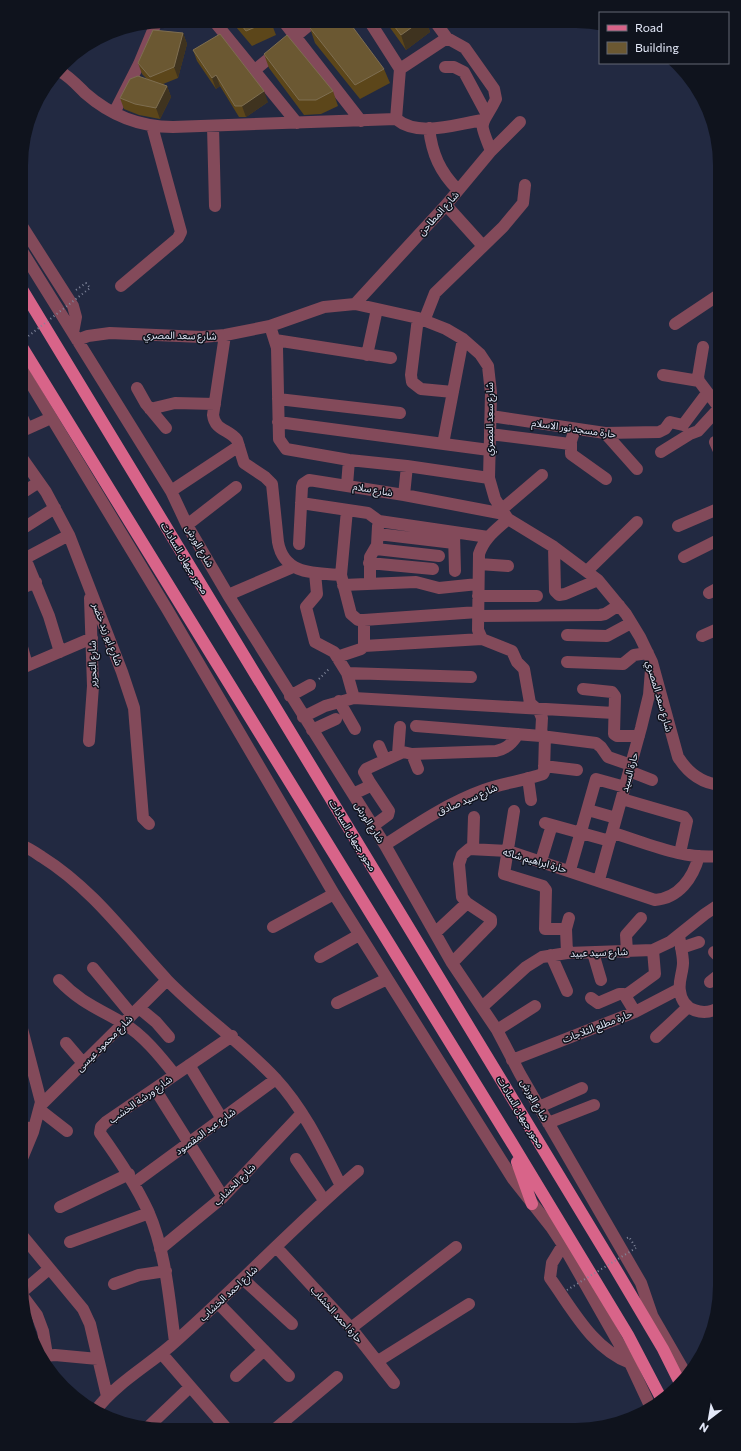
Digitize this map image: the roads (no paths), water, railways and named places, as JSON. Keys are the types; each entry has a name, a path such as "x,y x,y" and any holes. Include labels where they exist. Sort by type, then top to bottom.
{"main road":[{"name":"محور جيهان السادات","path":"28,299 615,1268 663,1349 677,1378"},
{"path":"28,357 510,1140 628,1335 659,1394"},
{"path":"510,1140 532,1204"}],"street":[{"path":"218,28 255,70 297,123"},
{"path":"289,28 361,121"},
{"path":"255,70 306,28"},
{"path":"374,28 400,69 396,119"},
{"path":"63,74 99,104 114,113 132,122 152,126 213,126 396,119 403,125 412,128 429,128 484,117 496,99 494,89 465,48 447,38 440,28"},
{"path":"114,113 139,64 154,29"},
{"path":"400,69 447,38"},
{"path":"445,67 454,67 464,72 484,117 483,132 491,151"},
{"name":"شارع المطاحن","path":"355,304 446,205 491,151 520,122"},
{"path":"121,286 178,238 180,232 152,126"},
{"path":"213,126 215,206"},
{"path":"429,128 434,156 440,169 458,190"},
{"path":"453,392 421,389 412,382 411,376 421,319 435,292 483,246 523,203 525,185"},
{"path":"446,205 483,246"},
{"path":"28,235 73,306 76,317 75,337"},
{"name":"شارع الورش","path":"28,261 171,491 187,525 228,595 290,696 385,845 436,932 452,963 497,1030 512,1060 641,1283 653,1318"},
{"path":"675,324 713,299"},
{"name":"شارع سعد المصري","path":"75,337 110,333 202,337 226,335 270,326 324,307 355,304 421,319 446,329 463,339 480,354 488,366 492,393 489,478 495,499 504,514 587,571 598,580 619,605 631,623 650,658 678,757 685,768 694,776 706,782 713,783"},
{"path":"367,355 377,310"},
{"path":"270,326 275,340 278,358 279,439 286,449 349,460 407,466 489,478"},
{"path":"226,335 213,415 217,426 235,437 244,463 265,477 272,484 279,550 287,562 300,570 342,580 370,584 423,582 439,588 478,584"},
{"path":"443,444 463,339"},
{"path":"275,340 391,358"},
{"path":"703,347 698,377 699,381 713,400"},
{"path":"663,375 699,381"},
{"path":"28,379 167,609 359,935 513,1179 551,1226 630,1363 648,1402"},
{"path":"137,388 150,409 155,413 166,428"},
{"name":"حارة مسجد نور الاسلام","path":"492,416 605,433 641,434 662,432 672,421 683,424 707,393"},
{"path":"278,399 400,413"},
{"path":"150,409 175,403 215,404"},
{"path":"661,452 690,434 698,431 713,415"},
{"path":"28,427 51,418"},
{"path":"278,422 489,450"},
{"path":"574,429 571,454 606,479"},
{"path":"605,433 637,469"},
{"path":"490,434 572,443"},
{"path":"171,491 239,446"},
{"path":"347,485 349,460"},
{"name":"شارع ابو زيد خضر","path":"28,466 55,508 69,536 90,586 122,672 134,708 143,818 149,824"},
{"path":"404,495 407,466"},
{"path":"482,639 478,630 478,584 479,554 482,545 504,514 542,475"},
{"name":"شارع سلام","path":"299,544 302,484 309,480 347,485 504,514"},
{"path":"28,489 39,482"},
{"path":"187,525 236,487"},
{"path":"301,503 368,513 379,521 454,537"},
{"path":"28,525 55,508"},
{"path":"347,510 342,580 351,614 358,620 478,614 605,614 619,605"},
{"path":"678,526 713,511"},
{"path":"370,584 371,554 376,549 379,521"},
{"path":"587,571 637,522"},
{"path":"378,534 488,537"},
{"path":"28,557 69,536"},
{"path":"454,537 455,570"},
{"path":"684,557 713,542"},
{"path":"554,547 555,592 565,594 598,580"},
{"path":"376,549 439,556"},
{"path":"370,563 433,569"},
{"path":"479,564 508,566"},
{"path":"28,567 36,582 60,652"},
{"path":"228,595 293,567"},
{"path":"315,573 317,594 314,599 308,603 306,612 315,642 334,653 347,673 354,698"},
{"path":"28,585 36,582"},
{"name":"شارع التحرير","path":"89,741 93,686 90,586"},
{"path":"478,596 537,596"},
{"path":"575,615 572,635 607,636 631,623"},
{"path":"364,620 364,646"},
{"path":"702,636 713,631"},
{"path":"28,664 92,638"},
{"path":"334,653 361,649 364,646 482,639 512,651 517,662 526,672 530,703 539,711 542,718 544,766 577,770"},
{"path":"567,662 623,664 634,655 650,658"},
{"name":"حارة السيد","path":"599,880 649,695 650,658"},
{"path":"347,673 471,677"},
{"path":"290,696 310,685"},
{"path":"583,689 612,692 615,696 615,735 639,736"},
{"path":"304,717 340,701 354,698 534,707 614,713"},
{"path":"340,701 355,729"},
{"path":"312,730 336,719"},
{"path":"416,726 543,736 596,743 608,757 652,780"},
{"path":"398,754 400,727"},
{"path":"373,826 388,816 389,811 364,774 364,770 403,752 412,754 496,751 506,748 513,742 518,734"},
{"path":"379,746 385,760"},
{"path":"412,754 418,770"},
{"name":"شارع سيد صادق","path":"385,845 434,813 465,798 501,784 543,774 544,766"},
{"path":"528,778 531,800"},
{"path":"570,870 596,779 623,793 684,817 687,821 680,854"},
{"path":"353,794 366,789 369,782"},
{"path":"588,810 616,818"},
{"path":"514,811 504,872 505,875 541,885 545,889 544,927 546,930 568,923 566,953"},
{"path":"452,963 492,923 491,919 467,903 462,897 459,864 466,851 473,848 474,817"},
{"path":"541,861 549,824 581,833 611,837 680,854 713,856"},
{"name":"حارة ابراهيم شاكه","path":"473,848 508,851 570,870 647,898 663,899 681,889 690,879 696,868 699,856"},
{"path":"28,849 58,867 88,892 167,980 196,1008 232,1036 276,1079 302,1113 341,1186"},
{"path":"273,927 334,894"},
{"path":"436,932 467,903"},
{"name":"شارع سيد عبيد","path":"482,1007 534,961 550,955 566,953 653,950 666,944 713,909"},
{"path":"626,952 626,935 641,918"},
{"path":"320,957 359,935"},
{"path":"679,935 683,963 679,989 681,998 688,1007 701,1013 713,1010"},
{"path":"681,948 699,942"},
{"path":"626,995 655,974 653,950"},
{"path":"593,953 601,980"},
{"path":"550,955 567,991"},
{"path":"93,968 132,1015 151,1047 175,1075"},
{"path":"337,1003 387,979"},
{"path":"59,980 83,1002 156,1022 169,1037"},
{"name":"شارع محمود عيسى","path":"40,1108 167,980"},
{"name":"حارة مطلع الثلاجات","path":"512,1060 614,1018 635,1012 679,989"},
{"path":"591,998 598,1004 621,993 626,995 635,1012"},
{"path":"607,1000 614,1018"},
{"path":"497,1030 536,1006"},
{"path":"656,1037 688,1007"},
{"name":"شارع ورشة الخشب","path":"175,1342 166,1271 149,1213 131,1178 100,1133 101,1127 106,1122 232,1036"},
{"path":"66,1043 83,1063"},
{"path":"28,1056 40,1108 28,1144"},
{"path":"189,1065 222,1119"},
{"name":"شارع عبد المقصود","path":"60,1207 131,1178 189,1143 276,1079"},
{"path":"539,1107 582,1088"},
{"path":"155,1089 223,1196"},
{"path":"548,1123 594,1104"},
{"path":"40,1108 67,1131"},
{"name":"شارع الخشاب","path":"160,1249 223,1196 302,1113"},
{"path":"28,1129 33,1132"},
{"path":"296,1159 324,1200"},
{"name":"شارع احمد الخشاب","path":"99,1406 107,1396 162,1354 276,1248 324,1200 358,1172"},
{"path":"70,1242 149,1213"},
{"path":"28,1243 83,1309 90,1324 107,1396"},
{"path":"563,1246 552,1263 550,1278 596,1342 612,1355 630,1363"},
{"path":"351,1328 456,1247"},
{"name":"حارة احمد الخشاب","path":"276,1248 351,1328 394,1383"},
{"path":"615,1268 627,1275 684,1370"},
{"path":"28,1288 49,1269"},
{"path":"114,1284 139,1275 166,1271"},
{"path":"243,1279 292,1324"},
{"path":"29,1303 37,1315 43,1331 46,1353"},
{"path":"218,1303 289,1376"},
{"path":"378,1361 469,1304"},
{"path":"236,1376 264,1350"},
{"path":"162,1354 221,1423"},
{"path":"47,1356 98,1359"},
{"path":"282,1423 337,1377"},
{"path":"153,1422 190,1387"}]}
